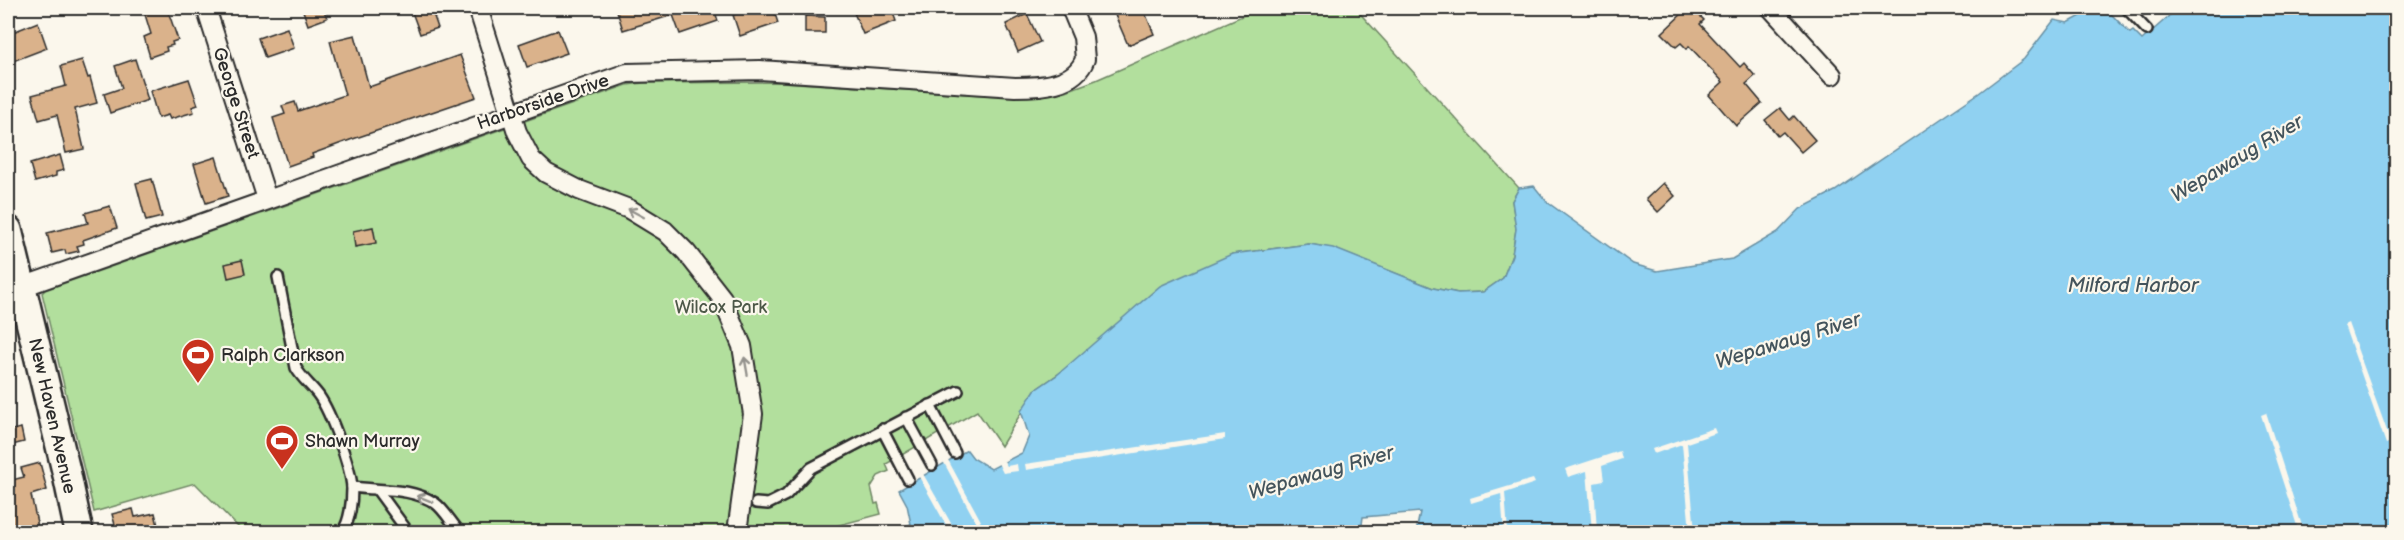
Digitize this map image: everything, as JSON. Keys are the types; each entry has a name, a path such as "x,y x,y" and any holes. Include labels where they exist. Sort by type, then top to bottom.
{"main road":[{"name":"New Haven Avenue","path":"8,230 79,532"}],"street":[{"name":"George Street","path":"206,8 267,199"},
{"path":"478,8 522,143 531,159 546,173 579,190 642,216 665,231 708,278 722,298 742,346 753,424 737,532"},
{"name":"Harborside Drive","path":"22,287 627,73 760,70 1030,87 1045,85 1070,78 1083,64 1086,56 1071,8"},
{"path":"1771,8 1832,75"}],"lane":[{"path":"2126,8 2147,30"},
{"path":"278,277 296,368 319,397 341,447 352,487 348,530"},
{"path":"756,503 768,504 786,495 811,468 882,429 958,392"},
{"path":"930,405 955,453"},
{"path":"906,417 932,465"},
{"path":"882,429 908,479"},
{"path":"352,487 378,491 393,489 406,491 436,504 460,532"},
{"path":"378,491 408,532"}],"green space":[{"name":"Wilcox Park","path":"1260,8 1355,8 1519,188 1512,201 1516,229 1512,255 1503,278 1483,292 1458,293 1433,288 1334,249 1309,244 1232,254 1035,390 1001,446 977,411 886,464 889,471 878,476 871,487 875,504 878,503 881,514 813,532 243,532 195,483 94,512 42,293 45,290 627,85 781,82 999,96 1040,96 1066,91 1096,80"}],"water":[{"name":"Milford Harbor","path":"2096,8 2105,8 2130,33 2133,31 2142,40 2178,8 2396,8 2395,532 1416,532 1420,512 1363,517 1361,532 889,532 911,524 907,505 899,490 967,450 973,458 991,469 1022,453 1029,436 1021,411 1035,390 1057,375 1160,286 1232,254 1309,244 1333,248 1433,288 1458,293 1483,292 1503,278 1512,255 1516,229 1512,201 1519,188 1534,186 1547,202 1633,264 1657,271 1732,259 1778,232 1800,209 1835,191 1979,93 2024,59 2054,20 2068,23"}],"pier":[{"path":"2348,323 2391,442 2386,444 2344,325"},
{"path":"2266,413 2304,532 2299,532 2261,415"},
{"path":"1714,428 1716,433 1687,443 1695,532 1690,532 1682,444 1654,454 1652,449"},
{"path":"1225,434 1225,439 1026,470 1025,464"},
{"path":"1620,451 1622,459 1602,466 1604,481 1594,483 1597,532 1592,532 1587,471 1568,477 1565,469"},
{"path":"947,458 981,521 977,524 943,461"},
{"path":"1004,461 1007,466 1017,464 1018,471 1003,473 998,463"},
{"path":"922,472 956,532 950,532 918,475"},
{"path":"1533,479 1535,483 1505,493 1508,532 1504,532 1501,494 1471,503 1470,498"}],"building":[{"path":"143,8 167,8 178,40 166,47 167,51 150,57 144,37 151,34"},
{"path":"302,8 323,8 327,18 308,25"},
{"path":"431,8 438,28 420,34 412,12"},
{"path":"616,8 714,8 718,21 680,34 673,15 623,30"},
{"path":"755,8 773,8 778,23 740,36 733,15"},
{"path":"852,8 891,8 896,21 863,34"},
{"path":"1112,8 1143,8 1154,34 1128,45"},
{"path":"1688,8 1692,8 1704,20 1700,24 1740,67 1744,63 1755,76 1746,84 1762,103 1736,126 1709,95 1723,82 1689,46 1687,49 1681,43 1676,47 1662,33"},
{"path":"1027,14 1040,42 1018,52 1006,24"},
{"path":"805,16 825,17 825,33 805,33"},
{"path":"38,22 47,48 8,63 8,34"},
{"path":"287,28 294,48 265,58 258,38"},
{"path":"558,30 567,53 527,67 519,44"},
{"path":"355,35 369,87 460,55 476,97 350,140 288,166 273,118 285,114 282,106 295,102 298,111 345,95 330,41"},
{"path":"135,59 148,100 110,113 104,94 122,88 115,66"},
{"path":"82,60 88,78 90,77 97,103 75,109 84,149 66,153 57,115 39,120 32,95 66,86 61,66"},
{"path":"189,79 198,105 192,107 194,112 170,119 168,115 158,118 150,91"},
{"path":"1780,108 1790,120 1794,116 1815,140 1801,152 1783,132 1778,136 1765,120"},
{"path":"60,155 64,170 56,172 56,176 35,182 30,164"},
{"path":"216,157 228,196 206,203 194,164"},
{"path":"152,179 162,217 146,221 136,183"},
{"path":"1663,183 1675,196 1658,212 1646,199"},
{"path":"110,206 117,228 83,240 84,244 77,246 79,251 66,254 65,250 52,253 47,233 88,223 85,213"},
{"path":"373,227 376,243 355,247 353,231"},
{"path":"242,260 245,274 228,278 225,264"},
{"path":"21,428 24,442 8,446 8,431"},
{"path":"40,463 47,490 31,495 39,532 8,532 8,481 24,477 21,468"},
{"path":"133,509 135,517 155,513 159,530 117,532 112,514"}],"place":[{"name":"Ralph Clarkson","path":"198,384"},
{"name":"Shawn Murray","path":"282,470"}],"water label":[{"name":"Wepawaug River","path":"2237,159"},
{"name":"Wepawaug River","path":"1788,341"},
{"name":"Wepawaug River","path":"1321,473"}]}
